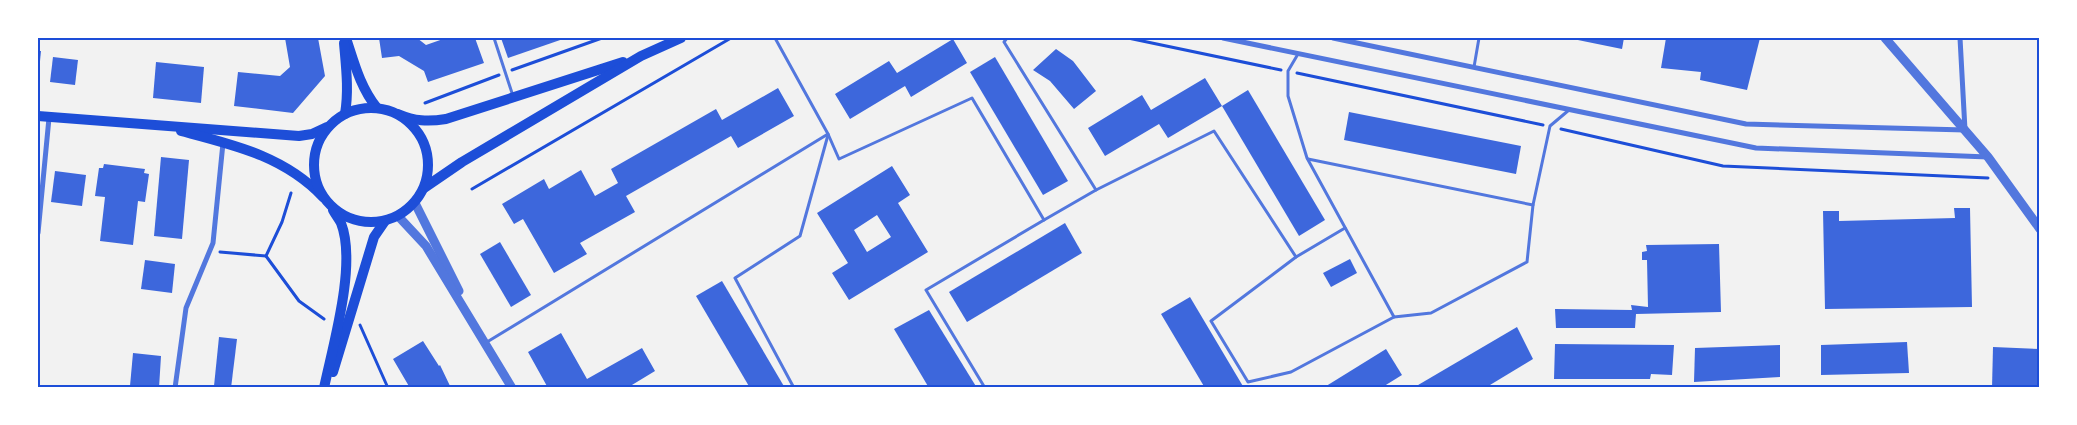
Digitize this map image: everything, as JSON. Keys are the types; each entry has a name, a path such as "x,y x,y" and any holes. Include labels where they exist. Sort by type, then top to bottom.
{"main road":[{"path":"345,38 358,74 369,98 376,108"},
{"path":"344,114 347,85 345,38"},
{"path":"38,116 300,136 312,134 327,127 344,114 355,110 376,108 414,120 427,122 446,119 640,56 681,38"},
{"path":"424,188 462,162 640,56"},
{"path":"331,207 340,214 362,222 386,221 398,216 415,202 424,188 428,167 425,146 419,133 398,114"},
{"path":"156,124 261,154 312,186 331,207 341,224 345,243 345,266 342,303 324,388"},
{"path":"323,197 317,186 313,162 318,143 327,127"},
{"path":"329,388 374,237 386,221"}],"street":[{"path":"1223,38 1756,148 1988,157"},
{"path":"1333,38 1746,124 1965,130"},
{"path":"1885,38 1988,157 2040,228"},
{"path":"1960,38 1965,130"},
{"path":"38,233 49,118"},
{"path":"175,388 186,308 213,243 223,142"},
{"path":"415,202 486,342"},
{"path":"398,216 426,246 486,342 512,388"}],"lane":[{"path":"494,38 513,97"},
{"path":"775,38 828,134 839,159 972,98 1044,220"},
{"path":"1007,38 1004,42 1096,190"},
{"path":"1474,67 1479,38"},
{"path":"1298,54 1288,71 1288,96 1308,158 1394,317"},
{"path":"1345,228 1296,257 1211,321 1248,382 1291,372 1394,317 1431,313 1527,262 1533,205 1550,126 1569,110"},
{"path":"985,388 926,290 1096,190 1214,131 1296,257"},
{"path":"486,342 828,134"},
{"path":"794,388 735,278 800,236 828,134"},
{"path":"1308,158 1533,205"}],"path":[{"path":"472,189 731,38"},
{"path":"1128,38 1550,126 1723,166 2004,179"},
{"path":"266,256 282,222 291,193"},
{"path":"220,252 266,256 299,301 324,319"},
{"path":"360,325 388,388"}],"building":[{"path":"285,38 318,38 325,76 293,113 234,106 238,72 280,76 290,67"},
{"path":"379,38 417,38 426,45 446,38 475,38 484,63 428,82 424,71 399,56 382,58"},
{"path":"501,38 566,38 508,58"},
{"path":"1568,38 1624,38 1622,49"},
{"path":"1666,38 1760,38 1747,90 1700,80 1701,72 1661,68"},
{"path":"953,39 967,63 911,97 905,86 850,119 835,94 889,61 897,73"},
{"path":"1056,49 1073,61 1096,91 1074,109 1050,81 1033,70"},
{"path":"38,51 41,51 39,71 38,71"},
{"path":"53,57 78,60 75,85 50,82"},
{"path":"995,57 1068,181 1043,195 970,72"},
{"path":"156,62 204,67 201,103 153,98"},
{"path":"1205,78 1222,106 1168,138 1159,124 1105,156 1088,128 1142,95 1151,110"},
{"path":"778,88 794,116 738,148 731,136 626,196 635,212 580,243 587,254 554,273 523,219 514,224 502,204 544,179 549,189 581,170 595,196 618,183 611,169 716,109 722,120"},
{"path":"1248,90 1325,220 1299,236 1222,106"},
{"path":"1349,112 1521,146 1516,174 1344,140"},
{"path":"161,157 189,160 182,239 154,236"},
{"path":"104,164 145,169 144,173 149,174 145,202 138,201 133,245 100,241 105,197 95,196 99,168 103,168"},
{"path":"892,166 910,195 898,203 928,252 849,300 832,273 848,263 817,213","holes":["877,215 891,237 867,252 854,230"]},
{"path":"55,171 86,175 82,206 51,202"},
{"path":"1954,208 1970,208 1972,307 1825,309 1823,211 1839,211 1839,221 1955,218"},
{"path":"1065,223 1082,253 967,322 949,292"},
{"path":"500,242 531,295 511,307 480,254"},
{"path":"1719,244 1721,312 1636,314 1635,328 1556,328 1555,309 1632,310 1631,305 1648,307 1647,260 1642,260 1642,252 1647,251 1646,245"},
{"path":"1350,259 1357,273 1331,287 1323,273"},
{"path":"145,260 175,264 172,293 141,289"},
{"path":"722,281 785,388 750,388 696,296"},
{"path":"1190,297 1244,388 1205,388 1161,314"},
{"path":"929,310 977,388 929,388 894,329"},
{"path":"1517,327 1533,359 1485,388 1413,388"},
{"path":"561,333 587,379 642,348 655,371 627,388 548,388 528,352"},
{"path":"219,337 237,339 231,388 214,386"},
{"path":"423,341 440,365 451,388 410,388 393,359"},
{"path":"1907,342 1909,373 1821,375 1821,345"},
{"path":"1555,344 1674,345 1672,375 1651,374 1650,379 1554,379"},
{"path":"1780,345 1780,377 1694,382 1695,348"},
{"path":"1993,347 2040,349 2040,388 1992,388"},
{"path":"1386,349 1402,375 1381,388 1323,388"},
{"path":"133,353 161,356 159,388 130,386"}]}
